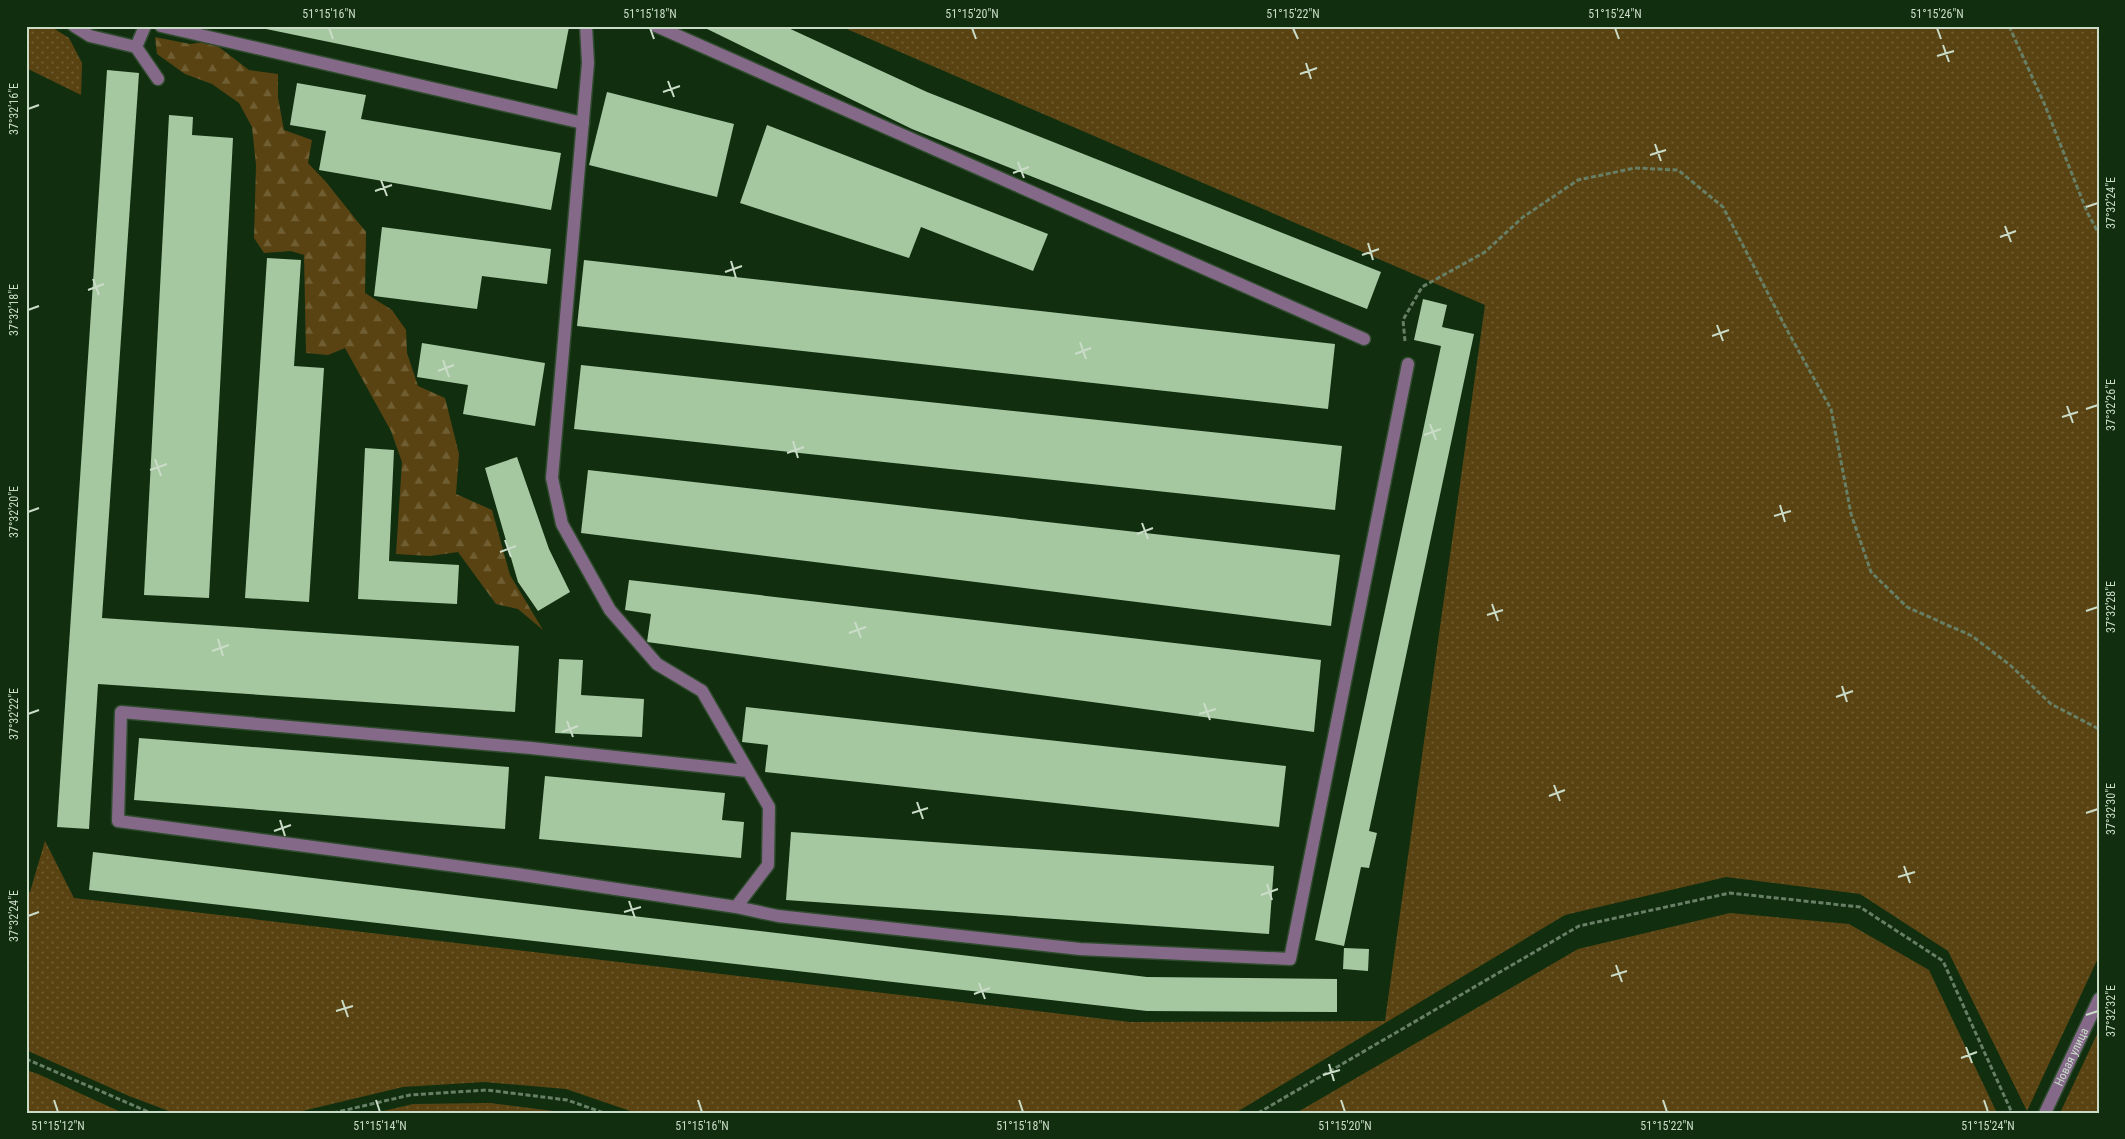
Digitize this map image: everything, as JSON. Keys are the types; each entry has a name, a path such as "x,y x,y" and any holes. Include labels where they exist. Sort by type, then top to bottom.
{"street":[{"path":"74,26 90,36 136,47 158,79"},
{"path":"136,47 145,26"},
{"path":"161,26 583,123"},
{"path":"586,26 588,63 552,478 562,524 610,610 657,664 702,691 769,807 768,865 736,907"},
{"path":"656,26 1364,339"},
{"path":"748,771 531,748 120,712 118,821 516,874 736,907 778,916 1080,949 1290,959 1408,364"},
{"name":"Новая улица","path":"2045,1113 2099,999"}],"path":[{"path":"2009,26 2044,103 2087,212 2099,234"},
{"path":"1408,364 1403,320 1422,287 1485,252 1523,218 1578,180 1635,168 1678,170 1723,207 1787,330 1831,409 1851,514 1871,572 1907,606 1972,636 2010,665 2051,704 2099,729"},
{"path":"1258,1113 1579,926 1730,893 1860,907 1943,961 2012,1113"},
{"path":"26,1059 151,1113"},
{"path":"333,1113 410,1095 487,1090 567,1100 604,1113"}],"green space":[{"path":"26,26 50,26 69,38 82,63 81,95 26,68"},
{"path":"840,26 2099,26 2099,956 2027,1111 1948,951 1860,894 1726,877 1565,915 1235,1113 636,1113 566,1089 484,1082 403,1087 294,1113 174,1113 129,1096 26,1050 26,892 30,892 45,841 74,898 1130,1022 1385,1021 1485,305"},
{"path":"155,37 190,44 211,41 249,70 278,74 278,98 284,130 312,140 308,163 326,182 366,232 365,293 392,310 406,330 407,353 418,386 445,398 459,454 456,494 492,510 510,575 543,630 518,609 496,604 458,552 430,556 396,554 402,462 391,431 345,348 328,355 306,353 304,255 291,251 264,253 254,238 256,165 252,127 239,103 212,84 185,74 157,54"},
{"path":"1730,913 1849,924 1929,970 1997,1113 1296,1113 1578,949"},
{"path":"2099,1030 2099,1113 2060,1113"},
{"path":"26,1070 38,1074 123,1113 26,1113"},
{"path":"490,1103 569,1113 375,1113 413,1104"}],"building":[{"path":"252,26 567,26 569,27 557,89"},
{"path":"701,26 784,26 927,92 1381,272 1367,309 912,129"},
{"path":"107,70 139,73 102,618 519,646 515,712 98,684 89,829 57,827"},
{"path":"297,83 366,95 361,119 561,153 551,210 319,170 326,131 290,125"},
{"path":"607,92 734,124 717,197 589,165"},
{"path":"169,115 193,117 192,135 233,138 209,598 144,595"},
{"path":"767,125 1048,234 1033,271 921,227 909,258 740,203"},
{"path":"382,227 551,249 547,284 482,276 477,309 374,296"},
{"path":"267,258 301,260 294,366 324,368 309,602 245,598"},
{"path":"584,260 1335,344 1328,409 577,326"},
{"path":"1423,299 1447,305 1442,327 1474,334 1369,831 1377,833 1369,868 1361,867 1344,946 1315,940 1441,346 1414,340"},
{"path":"422,343 545,363 535,426 463,414 468,385 417,377"},
{"path":"581,365 1342,446 1335,510 574,429"},
{"path":"365,448 394,450 389,561 459,565 457,604 358,599"},
{"path":"517,457 549,549 570,592 538,611 518,582 485,468"},
{"path":"588,470 1340,555 1331,626 581,533"},
{"path":"629,580 1321,660 1314,732 647,642 651,614 625,610"},
{"path":"559,659 583,660 581,695 644,699 642,737 555,733"},
{"path":"746,707 1286,766 1279,827 765,772 768,745 742,742"},
{"path":"139,738 509,767 505,829 134,800"},
{"path":"545,776 725,793 722,820 744,822 741,858 539,839"},
{"path":"791,832 1274,866 1269,934 786,900"},
{"path":"93,852 1147,977 1337,979 1337,1012 1147,1011 89,890"},
{"path":"1344,948 1369,949 1368,971 1343,969"}]}
